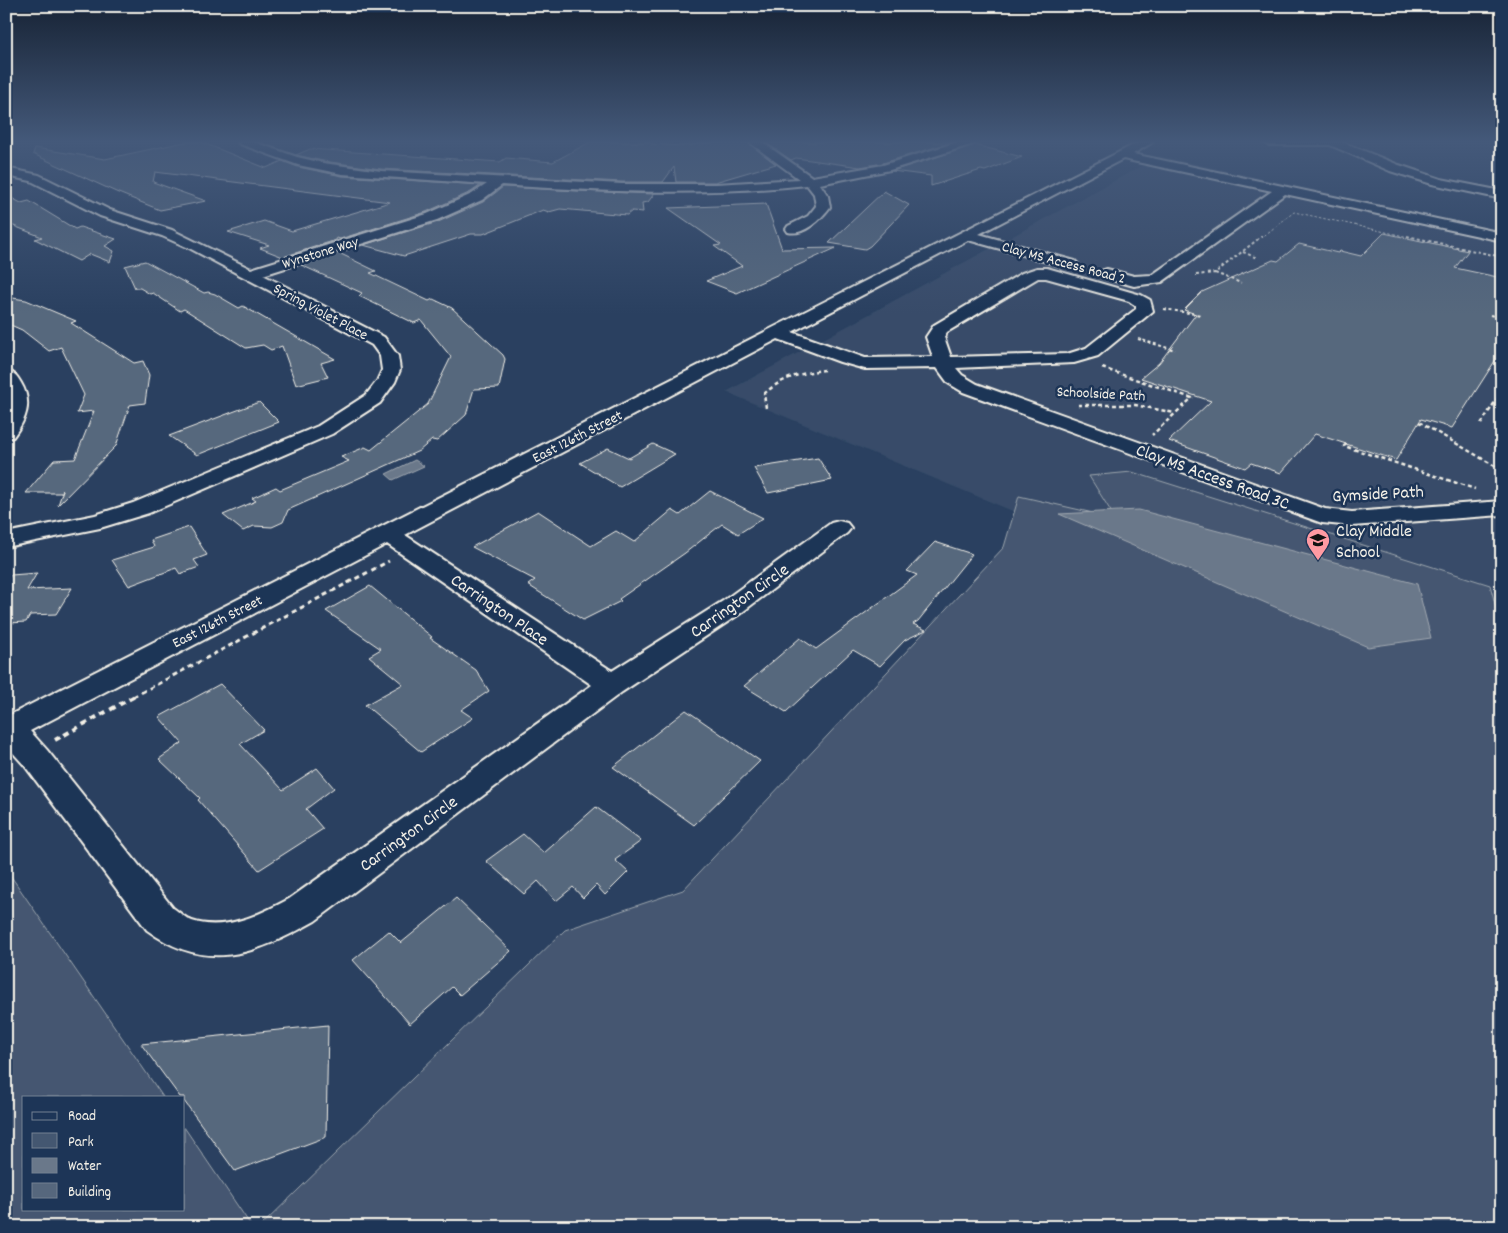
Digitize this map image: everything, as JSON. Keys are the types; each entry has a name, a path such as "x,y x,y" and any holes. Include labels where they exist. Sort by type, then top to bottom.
{"street":[{"name":"Spring Violet Place","path":"6,540 100,522 141,508 325,430 373,399 386,382 391,370 389,356 378,341 167,233 105,214 77,200"},
{"name":"Wynstone Way","path":"250,274 432,217 470,200"},
{"path":"793,229 813,219 823,207 823,200"},
{"name":"East 126th Street","path":"8,729 1034,200"},
{"name":"Clay MS Access Road 2","path":"965,235 1134,281 1156,279 1269,200"},
{"path":"1329,200 1502,237"},
{"path":"776,332 856,361 888,364 943,363 1078,357 1092,352 1099,347 1144,313 1145,307 1141,302 1130,296 1047,273 1032,274 940,329 935,337 943,363"},
{"name":"Clay MS Access Road 3C","path":"943,363 955,380 965,386 1322,516 1352,519 1502,508"},
{"path":"6,376 15,386 19,400 15,422 6,433"},
{"name":"Carrington Circle","path":"8,729 29,752 160,919 172,931 199,940 234,938 271,928 302,910 612,685 732,607 839,528"},
{"name":"Carrington Place","path":"387,534 612,685"}],"path":[{"path":"1215,273 1294,212 1502,257"},
{"path":"1243,252 1257,258"},
{"path":"1191,278 1197,275 1215,273 1241,283"},
{"path":"1158,308 1201,315"},
{"path":"1490,315 1502,318"},
{"path":"1130,337 1175,350"},
{"path":"1097,367 1192,398 1150,437"},
{"path":"766,408 764,394 780,381 809,372 828,370"},
{"path":"1481,424 1502,391"},
{"name":"Schoolside Path","path":"1072,406 1134,404 1175,413"},
{"path":"1419,422 1502,470"},
{"path":"1347,444 1344,446 1481,491"},
{"path":"29,752 83,726 161,681 411,549"}],"shaded area":[{"name":"Clay Middle School","path":"1080,200 1359,200 1502,231 1502,714 726,392"}],"green space":[{"path":"1132,472 1490,585 1502,630 1502,1227 260,1227 565,930 683,890 1004,547 1019,496 1115,518 1089,476"},
{"path":"6,869 162,1096 22,1096 22,1210 185,1210 185,1128 252,1227 6,1227"}],"water":[{"path":"415,460 424,466 393,480 386,474"},
{"path":"1139,510 1417,584 1431,638 1368,647 1059,514"}],"building":[{"path":"6,200 15,200 21,203 29,201 75,229 80,227 116,239 105,246 114,251 110,262 90,254 79,261 35,239 42,237 6,223"},
{"path":"134,200 206,201 160,210"},
{"path":"371,200 454,200 426,212 340,239 337,238 336,240 283,257 260,248 269,245 228,232 264,221 292,231 390,202"},
{"path":"486,200 650,200 648,202 642,203 643,212 632,211 627,215 560,209 549,212 543,210 483,234 471,234 404,256 363,245 438,222"},
{"path":"875,200 899,200 909,205 865,249 829,243"},
{"path":"766,204 782,249 836,248 737,293 706,281 742,266 714,246 721,245 668,208"},
{"path":"1384,233 1468,251 1455,268 1502,278 1502,350 1452,428 1421,419 1396,460 1315,434 1281,473 1251,463 1245,468 1169,441 1211,401 1141,378 1159,363 1196,314 1184,310 1202,292 1273,260 1278,261 1299,244 1361,256"},
{"path":"339,253 376,271 370,273 429,301 433,299 452,308 503,355 505,359 499,388 474,389 466,415 437,441 432,440 419,451 288,510 283,522 272,527 254,526 243,531 223,515 256,501 252,498 276,487 280,490 349,461 341,457 365,447 371,450 428,404 451,357 421,320 414,323 359,296 362,293 301,265"},
{"path":"145,261 204,293 215,294 239,308 243,306 335,359 321,363 328,377 296,385 282,346 271,350 263,345 246,348 184,309 180,311 153,293 150,294 140,288 135,288 125,266"},
{"path":"6,297 26,300 76,321 71,323 134,363 143,361 149,375 145,403 130,405 116,446 58,505 63,490 61,493 26,493 54,460 75,459 94,411 77,413 84,395 61,347 49,351 22,330 6,323"},
{"path":"259,402 279,422 197,455 169,436"},
{"path":"653,444 675,454 620,487 580,463 608,448 629,458"},
{"path":"818,458 832,480 768,493 754,468"},
{"path":"710,491 763,518 738,534 722,524 685,553 619,599 621,601 583,620 528,585 535,580 472,547 538,511 591,546 616,531 634,542 672,510 680,515"},
{"path":"189,527 207,555 194,560 199,567 180,574 176,568 129,586 112,560 154,547 151,540"},
{"path":"935,542 972,554 918,621 913,624 926,630 905,640 880,666 853,650 786,712 744,686 800,638 816,649 917,575 907,571"},
{"path":"37,573 27,590 72,588 56,614 30,615 26,622 9,623 6,628 6,582 11,575"},
{"path":"370,586 432,637 430,638 476,670 489,691 461,710 473,718 421,752 365,705 403,684 369,656 381,649 326,611"},
{"path":"220,684 264,730 240,744 283,790 317,768 334,788 306,809 323,829 259,870 198,800 200,798 159,759 182,743 159,717"},
{"path":"686,710 760,761 694,825 613,767"},
{"path":"596,807 641,841 615,860 628,872 605,895 596,885 583,898 573,887 556,901 538,881 524,894 486,861 523,834 544,853"},
{"path":"456,898 511,951 460,995 452,987 410,1024 353,960 389,931 401,943"},
{"path":"328,1025 326,1137 235,1171 185,1102 185,1096 179,1096 141,1044"}],"place":[{"name":"Clay Middle School","path":"1318,561"}]}
